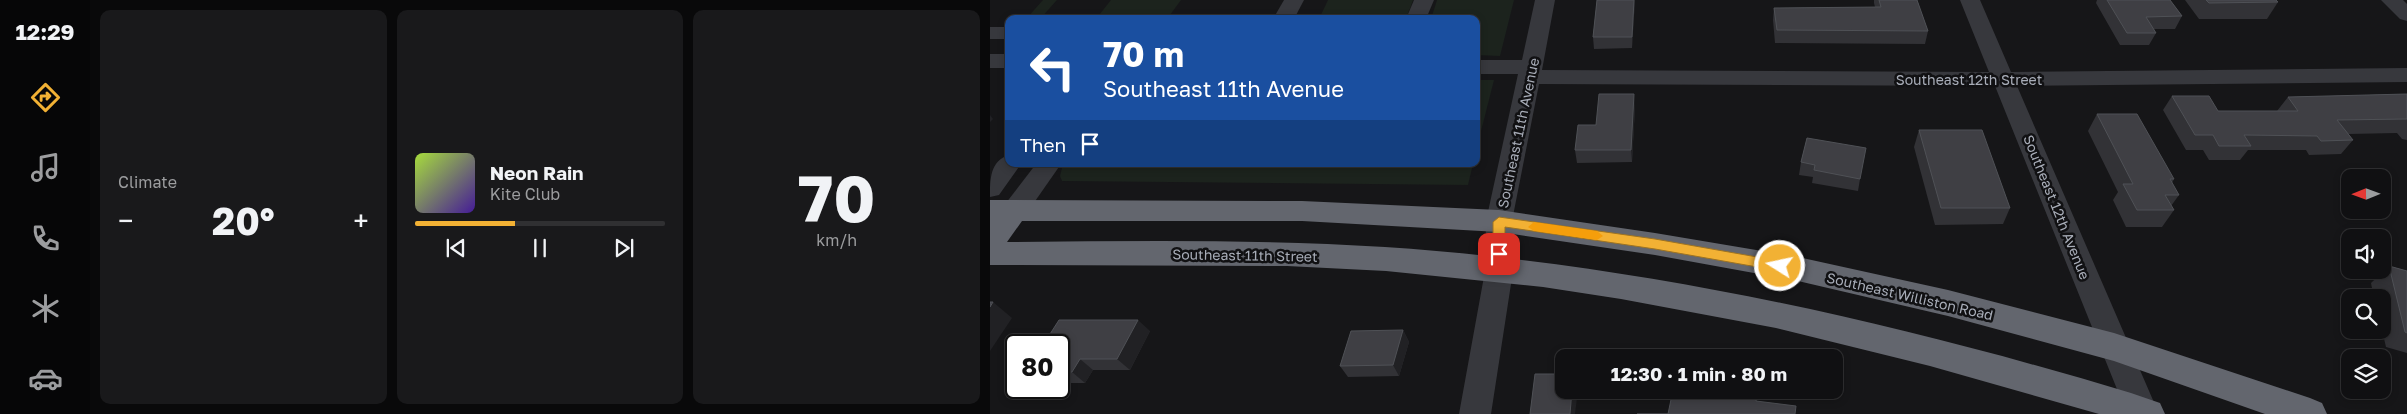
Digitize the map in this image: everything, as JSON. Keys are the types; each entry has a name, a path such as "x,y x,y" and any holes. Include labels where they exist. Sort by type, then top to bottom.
{"highway":[{"path":"990,244 1002,210 1302,211 1499,222"},
{"name":"Southeast Williston Road","path":"1499,222 1655,244 1798,269 1948,303 2114,347 2310,414"},
{"name":"Southeast 11th Street","path":"990,254 1275,254 1387,259 1499,270"},
{"path":"1499,270 1648,290 1796,320 1948,356 2144,413"}],"street":[{"name":"Southeast 11th Avenue","path":"1475,414 1499,270 1499,222 1545,0"},
{"name":"Southeast 12th Avenue","path":"1970,0 2005,79 2114,347 2144,413"},
{"path":"2391,0 2407,15"},
{"path":"990,61 1005,61"},
{"name":"Southeast 12th Street","path":"1480,67 1531,72 2005,79 2407,75"},
{"path":"990,188 1007,167"},
{"path":"1002,210 1046,167"}],"lane":[{"path":"1285,15 1294,0"},
{"path":"1418,15 1424,0"},
{"path":"990,33 1005,33"}],"shaded area":[{"path":"1043,0 1057,0 1044,15 1030,15"},
{"path":"1111,0 1181,0 1170,15 1099,15"},
{"path":"1328,0 1413,0 1407,15 1321,15"},
{"path":"1437,0 1514,0 1500,56 1480,55 1480,15 1432,15"},
{"path":"1480,80 1494,80 1480,135"},
{"path":"1062,167 1472,167 1468,185 1062,181 1060,176"}],"building":[{"path":"1597,0 1634,0 1632,37 1593,37"},
{"path":"1879,0 1917,0 1928,31 1777,30 1774,8 1881,7"},
{"path":"2107,0 2170,0 2182,16 2146,17 2156,33 2127,33"},
{"path":"2206,0 2276,0 2278,2 2209,3"},
{"path":"1599,94 1634,94 1631,150 1575,150 1578,125 1596,125"},
{"path":"2407,94 2407,119 2337,120 2353,140 2321,141 2317,136 2244,135 2251,146 2219,146 2213,135 2195,135 2172,96 2209,96 2218,111 2298,111 2288,97"},
{"path":"2097,114 2137,114 2174,179 2170,179 2179,195 2165,195 2174,210 2137,210 2123,184 2133,184"},
{"path":"1919,130 1982,130 2010,208 1941,208"},
{"path":"1807,138 1866,148 1860,179 1814,170 1815,165 1801,162"},
{"path":"2391,267 2407,271 2407,333 2405,332 2391,274"},
{"path":"1059,320 1138,320 1117,359 1080,359 1072,372 1070,372 1070,334 1050,334"},
{"path":"1403,330 1393,365 1340,366 1351,331"},
{"path":"1535,374 1555,374 1555,399 1571,399 1570,414 1530,414"},
{"path":"1671,399 1756,399 1756,401 1796,406 1795,414 1668,414"}],"slow traffic":[{"path":"1534,227 1597,236"}],"route":[{"path":"1499,254 1499,222 1655,244 1780,266"}]}
